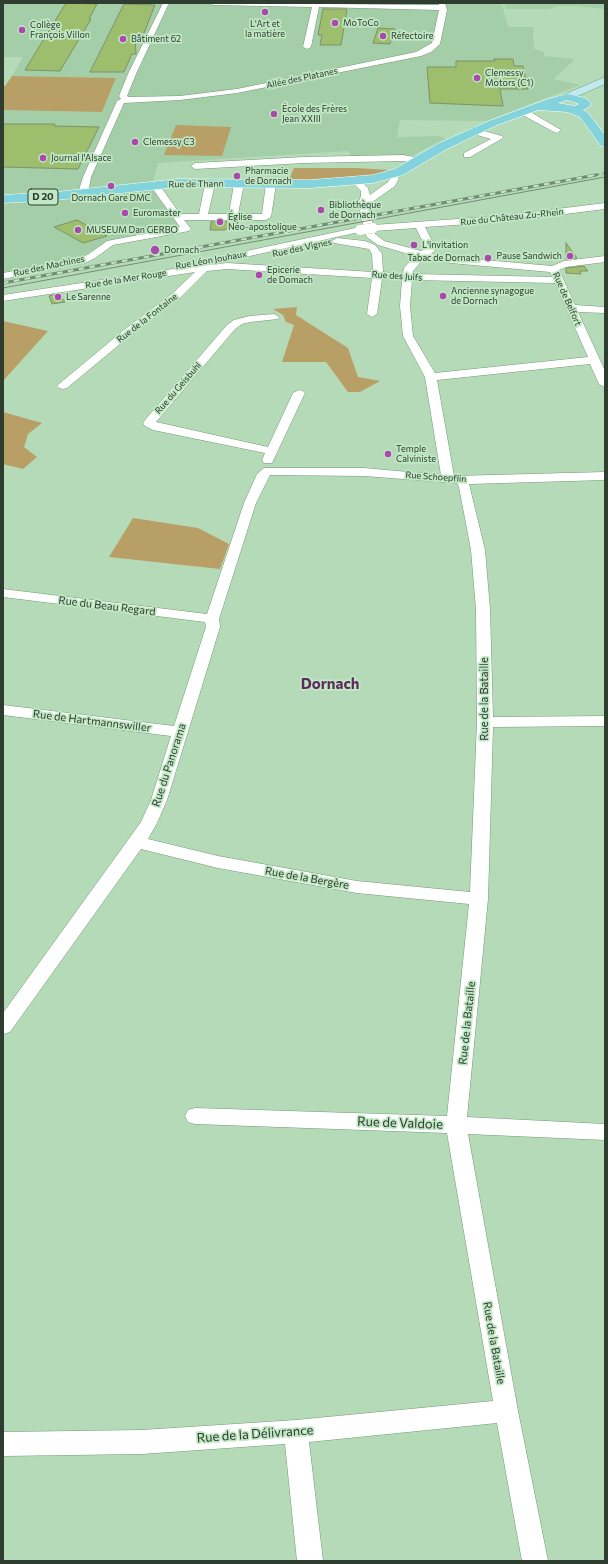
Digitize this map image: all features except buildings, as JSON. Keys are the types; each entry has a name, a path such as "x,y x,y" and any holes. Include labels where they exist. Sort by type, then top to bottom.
{"main road":[{"path":"560,106 567,98 605,80"},
{"path":"583,107 584,96 605,86"},
{"path":"567,98 583,107 605,144"},
{"path":"560,106 583,107"},
{"name":"Rue de Thann","path":"3,199 83,193 155,185 358,184 384,182 397,175 417,160 473,131 538,107 560,106"}],"street":[{"path":"83,193 87,177 122,101 126,99 123,96 132,74 166,3"},
{"path":"213,3 442,5"},
{"path":"307,47 316,5"},
{"name":"Allée des Platanes","path":"126,99 180,98 237,91 418,54 428,50 436,44 442,5"},
{"path":"524,112 557,130"},
{"path":"467,155 499,138 473,131"},
{"path":"195,166 265,161 403,158 417,160"},
{"path":"155,185 178,217 266,217 268,184 265,161"},
{"path":"363,204 392,184 397,175"},
{"path":"203,217 210,184"},
{"path":"233,217 239,184"},
{"name":"Rue de Belfort","path":"358,184 358,197 363,204 368,232 373,238 390,246 422,255 451,260 554,269 605,384"},
{"name":"Rue du Château Zu-Rhein","path":"419,225 500,219 605,206"},
{"name":"Rue des Machines","path":"3,276 80,261 92,256 105,246 115,242 186,229 178,217"},
{"path":"408,277 408,270 430,249 419,225"},
{"name":"Rue Léon Jouhaux","path":"3,294 80,280 213,260 372,228 419,225"},
{"name":"Rue des Vignes","path":"236,267 244,261 330,242 347,240 365,244 375,251 378,274 372,314"},
{"path":"554,269 564,264 605,259"},
{"path":"203,270 236,267"},
{"name":"Rue des Juifs","path":"236,267 378,274 408,277 558,280"},
{"name":"Rue de la Mer Rouge","path":"3,298 159,273 203,270"},
{"name":"Rue de la Fontaine","path":"63,386 128,332 177,295 203,270"},
{"name":"Rue de la Bataille","path":"408,277 405,306 408,336 431,377 455,479 465,487 478,550 483,609 485,722 479,899 456,1125 506,1411 535,1561"},
{"path":"571,308 605,310"},
{"name":"Rue du Geisbuhl","path":"272,451 153,426 149,423 231,327 250,319 274,317"},
{"path":"431,377 594,360"},
{"path":"268,471 267,464 272,451 299,393"},
{"name":"Rue Schoepflin","path":"268,471 326,473 364,472 455,479 605,476"},
{"name":"Rue du Panorama","path":"3,1028 137,842 149,823 159,800 213,627 212,619 250,503 263,474 268,471"},
{"name":"Rue du Beau Regard","path":"3,593 212,619"},
{"name":"Rue de Hartmannswiller","path":"3,710 180,732"},
{"path":"485,722 605,721"},
{"name":"Rue de la Bergère","path":"137,842 218,862 357,887 479,899"},
{"name":"Rue de Valdoie","path":"195,1116 605,1132"},
{"name":"Rue de la Délivrance","path":"3,1444 142,1442 296,1432 506,1411"},
{"path":"296,1432 310,1561"}],"shaded area":[{"path":"3,3 502,3 508,27 533,27 534,49 544,52 544,56 575,59 554,79 580,85 486,121 400,120 397,137 439,136 446,139 411,156 351,157 349,151 346,151 158,163 153,180 182,227 111,240 81,257 3,274 3,110 102,112 116,78 12,76 23,57 3,57"},
{"path":"504,3 605,3 605,9 557,6 549,9 506,9"},
{"path":"12,76 116,78 102,112 3,110 3,86 5,86"},
{"path":"176,125 231,127 222,156 164,155"},
{"path":"294,168 356,168 389,170 368,177 336,180 289,180"},
{"path":"297,307 296,315 348,348 358,377 380,381 360,392 348,392 326,362 282,362 294,325 286,322 283,315 273,309"},
{"path":"3,321 48,331 3,381"},
{"path":"3,412 42,423 28,434 24,447 37,457 23,469 3,464"},
{"path":"133,518 198,528 229,544 220,569 109,557"}],"tram line":[{"path":"3,288 605,177"}],"railway":[{"path":"590,176 605,173"},
{"path":"3,283 596,175"}],"place":[{"name":"L'Art et la matière","path":"265,12"},
{"name":"MoToCo","path":"335,23"},
{"name":"Collège François Villon","path":"22,30"},
{"name":"Réfectoire","path":"383,36"},
{"name":"Bâtiment 62","path":"123,39"},
{"name":"Clemessy Motors (C1)","path":"477,78"},
{"name":"École des Frères Jean XXIII","path":"274,114"},
{"name":"Clemessy C3","path":"135,142"},
{"name":"Journal l'Alsace","path":"43,158"},
{"name":"Pharmacie de Dornach","path":"237,176"},
{"name":"Dornach Gare DMC","path":"111,186"},
{"name":"Bibliothèque de Dornach","path":"321,210"},
{"name":"Euromaster","path":"125,213"},
{"name":"Église Néo-apostolique","path":"220,222"},
{"name":"MUSEUM Dan GERBO","path":"78,230"},
{"name":"L'invitation","path":"414,245"},
{"name":"Dornach","path":"155,250"},
{"name":"Pause Sandwich","path":"570,256"},
{"name":"Tabac de Dornach","path":"488,258"},
{"name":"Epicerie de Domach","path":"259,275"},
{"name":"Ancienne synagogue de Dornach","path":"443,296"},
{"name":"Le Sarenne","path":"58,297"},
{"name":"Temple Calviniste","path":"388,454"}],"district":[{"name":"Dornach","path":"330,684"}]}
